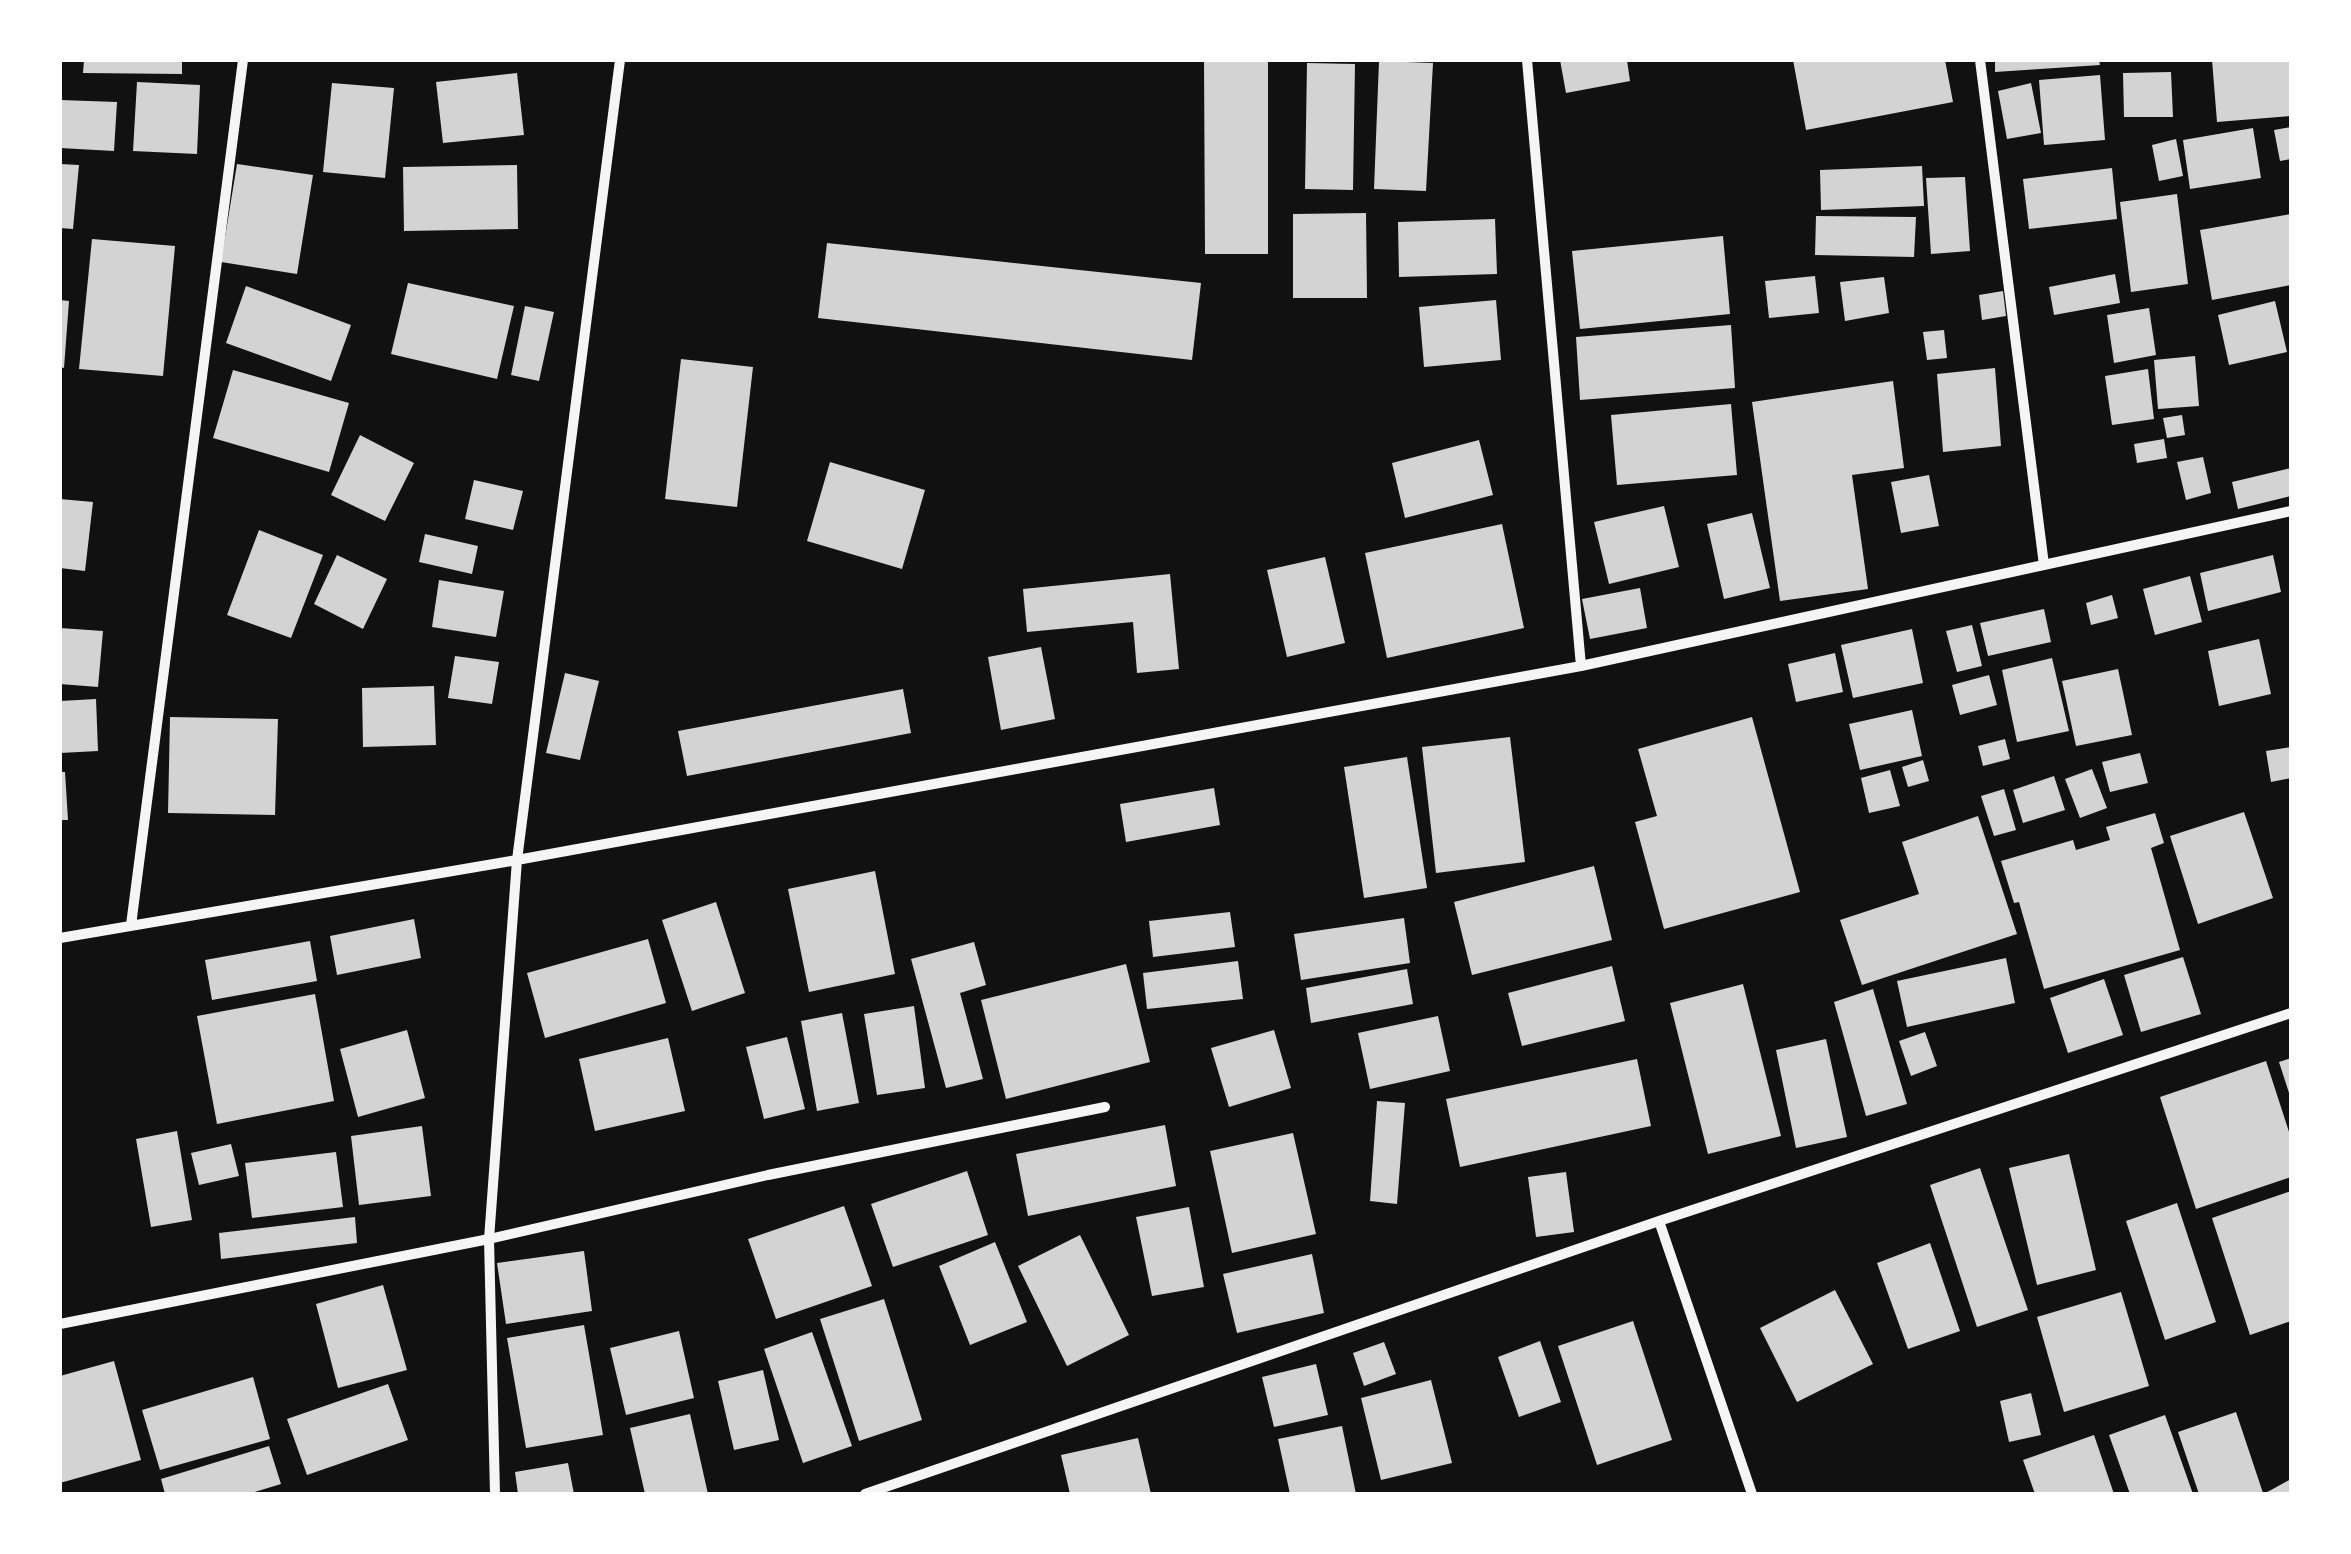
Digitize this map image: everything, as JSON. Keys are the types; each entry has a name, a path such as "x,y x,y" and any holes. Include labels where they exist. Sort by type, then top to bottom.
{"street":[{"path":"131,925 243,60"},
{"path":"495,1494 489,1239 518,860 620,60"},
{"path":"1527,60 1581,666"},
{"path":"1980,60 2044,565"},
{"path":"60,938 518,860 1581,666 2291,511"},
{"path":"865,1494 1659,1221 2291,1013"},
{"path":"60,1324 489,1239 768,1175 1105,1107"},
{"path":"1659,1221 1752,1494"}],"building":[{"path":"84,60 182,60 182,74 83,73"},
{"path":"1204,60 1268,60 1268,254 1205,254"},
{"path":"1560,60 1627,60 1630,81 1566,93"},
{"path":"1793,60 1945,60 1953,102 1806,130"},
{"path":"1995,60 2099,60 2100,65 1995,72"},
{"path":"2212,60 2291,60 2291,116 2217,122"},
{"path":"1379,61 1433,63 1426,191 1374,189"},
{"path":"1307,63 1355,64 1353,190 1305,189"},
{"path":"2171,72 2173,117 2124,117 2123,73"},
{"path":"517,73 524,135 443,143 436,82"},
{"path":"2100,75 2105,140 2044,145 2039,80"},
{"path":"137,82 200,85 197,154 133,151"},
{"path":"332,83 394,88 385,178 323,172"},
{"path":"2031,83 2041,133 2007,139 1998,91"},
{"path":"60,100 117,102 114,151 60,148"},
{"path":"2291,127 2291,159 2280,161 2274,130"},
{"path":"2253,128 2261,178 2190,189 2183,140"},
{"path":"2176,139 2183,176 2159,181 2152,145"},
{"path":"60,164 79,165 73,229 60,228"},
{"path":"237,164 313,175 297,274 221,262"},
{"path":"517,165 518,229 404,231 403,167"},
{"path":"1922,166 1924,206 1821,210 1820,170"},
{"path":"2112,168 2117,219 2029,229 2023,179"},
{"path":"1965,177 1970,251 1931,254 1926,178"},
{"path":"2177,194 2188,284 2131,292 2120,202"},
{"path":"1366,213 1367,298 1293,298 1293,214"},
{"path":"2291,214 2291,285 2212,300 2200,230"},
{"path":"1816,216 1916,217 1914,257 1815,255"},
{"path":"1495,219 1497,274 1399,277 1398,222"},
{"path":"1723,236 1730,314 1580,329 1572,251"},
{"path":"92,239 175,246 163,376 79,369"},
{"path":"827,243 1201,283 1192,360 818,318"},
{"path":"2115,274 2120,303 2054,315 2049,287"},
{"path":"1815,276 1819,313 1769,318 1765,281"},
{"path":"1884,277 1889,313 1845,321 1840,282"},
{"path":"408,283 514,306 497,379 391,354"},
{"path":"246,286 351,325 331,381 226,343"},
{"path":"2003,291 2006,316 1982,320 1979,295"},
{"path":"60,300 69,301 64,368 60,367"},
{"path":"1496,300 1501,360 1424,367 1419,307"},
{"path":"2275,301 2287,352 2229,365 2218,315"},
{"path":"525,306 554,312 539,381 511,375"},
{"path":"2149,308 2156,355 2114,363 2107,315"},
{"path":"1731,325 1735,388 1580,400 1576,337"},
{"path":"1944,330 1947,358 1927,360 1923,332"},
{"path":"2195,356 2199,406 2158,409 2154,360"},
{"path":"681,359 753,367 737,507 665,499"},
{"path":"1995,368 2001,446 1943,452 1937,374"},
{"path":"2148,369 2154,419 2112,425 2105,376"},
{"path":"233,370 349,403 329,472 213,438"},
{"path":"1893,381 1904,468 1852,475 1868,589 1780,601 1752,402"},
{"path":"1731,404 1737,475 1617,485 1611,415"},
{"path":"2182,415 2185,435 2167,438 2163,418"},
{"path":"360,435 414,463 385,521 331,495"},
{"path":"2164,439 2167,458 2137,463 2134,444"},
{"path":"1479,440 1493,495 1405,518 1392,463"},
{"path":"2203,457 2211,493 2186,500 2177,462"},
{"path":"830,462 925,490 902,569 807,541"},
{"path":"2291,468 2291,496 2238,509 2232,482"},
{"path":"1929,475 1939,526 1901,533 1891,482"},
{"path":"474,480 523,491 513,530 465,519"},
{"path":"60,499 93,502 85,571 60,568"},
{"path":"1664,506 1679,567 1609,584 1594,522"},
{"path":"1752,513 1770,588 1724,599 1707,524"},
{"path":"1502,524 1524,628 1387,658 1365,553"},
{"path":"259,530 323,555 291,638 227,615"},
{"path":"425,534 478,546 472,574 419,562"},
{"path":"337,555 387,579 363,629 314,604"},
{"path":"2273,555 2281,592 2208,611 2200,573"},
{"path":"1325,557 1345,643 1287,657 1267,570"},
{"path":"1170,574 1179,669 1137,673 1133,622 1027,632 1023,589"},
{"path":"2190,576 2202,622 2155,635 2143,589"},
{"path":"439,580 504,591 496,637 432,627"},
{"path":"1640,588 1647,628 1590,639 1582,599"},
{"path":"2112,595 2118,618 2091,625 2086,603"},
{"path":"2044,609 2051,642 1988,656 1980,623"},
{"path":"1972,625 1982,666 1957,672 1946,631"},
{"path":"60,628 103,631 98,687 60,684"},
{"path":"1912,629 1923,683 1853,698 1841,645"},
{"path":"2259,639 2271,694 2219,706 2208,651"},
{"path":"1041,647 1055,719 1001,730 988,657"},
{"path":"1835,653 1843,692 1796,702 1788,664"},
{"path":"455,656 499,662 492,704 448,698"},
{"path":"2052,658 2069,731 2017,742 2002,670"},
{"path":"2118,669 2132,735 2076,746 2062,681"},
{"path":"565,673 599,681 580,760 546,753"},
{"path":"1989,675 1997,705 1960,715 1952,685"},
{"path":"434,686 436,745 363,747 362,688"},
{"path":"903,689 911,733 687,776 678,731"},
{"path":"96,699 98,751 60,753 60,701"},
{"path":"1912,710 1922,756 1860,770 1849,724"},
{"path":"170,717 278,719 275,815 168,813"},
{"path":"1752,717 1800,892 1664,929 1635,822 1657,816 1638,749"},
{"path":"1510,737 1525,862 1436,873 1422,747"},
{"path":"2005,739 2010,759 1983,766 1978,746"},
{"path":"2291,747 2291,778 2271,782 2266,751"},
{"path":"2140,753 2148,783 2110,792 2102,762"},
{"path":"1407,757 1427,888 1364,898 1344,767"},
{"path":"1923,760 1929,781 1908,787 1902,767"},
{"path":"2092,769 2107,808 2080,818 2065,779"},
{"path":"1890,770 1900,806 1869,813 1861,778"},
{"path":"60,772 65,772 68,820 60,820"},
{"path":"2054,776 2065,810 2023,823 2013,790"},
{"path":"1214,788 1220,825 1126,842 1120,804"},
{"path":"2004,789 2016,830 1994,836 1981,796"},
{"path":"2244,812 2273,898 2198,924 2170,836"},
{"path":"2155,813 2164,843 2151,848 2180,950 2044,989 2019,902 2014,903 2001,861 2073,840 2076,850 2110,840 2106,827"},
{"path":"1978,816 2017,934 1862,985 1840,920 1919,894 1902,842"},
{"path":"1594,866 1612,940 1472,975 1454,902"},
{"path":"875,871 895,974 809,992 788,889"},
{"path":"716,902 745,993 692,1011 662,920"},
{"path":"1230,912 1235,947 1153,957 1149,921"},
{"path":"1404,918 1410,963 1301,980 1294,934"},
{"path":"414,919 421,958 337,975 330,936"},
{"path":"648,939 666,1003 545,1038 527,973"},
{"path":"310,941 317,981 212,1000 205,960"},
{"path":"974,942 986,985 960,993 983,1079 946,1088 911,959"},
{"path":"2183,957 2201,1014 2141,1032 2124,975"},
{"path":"2006,958 2015,1003 1907,1027 1897,981"},
{"path":"1238,961 1243,999 1147,1009 1143,973"},
{"path":"1126,964 1150,1062 1006,1099 981,1000"},
{"path":"1612,966 1625,1021 1522,1046 1508,993"},
{"path":"1407,969 1413,1004 1311,1023 1306,988"},
{"path":"2104,979 2123,1035 2068,1053 2050,998"},
{"path":"1743,984 1781,1136 1708,1154 1670,1003"},
{"path":"1873,989 1907,1104 1866,1116 1834,1002"},
{"path":"315,994 334,1101 217,1124 197,1016"},
{"path":"914,1006 925,1088 877,1095 864,1014"},
{"path":"842,1013 859,1103 817,1111 801,1021"},
{"path":"1438,1016 1450,1071 1370,1089 1358,1033"},
{"path":"407,1030 425,1098 358,1117 340,1049"},
{"path":"1274,1030 1291,1088 1229,1107 1211,1048"},
{"path":"1925,1032 1937,1066 1911,1076 1899,1041"},
{"path":"787,1037 805,1109 764,1119 746,1047"},
{"path":"668,1038 685,1111 595,1131 579,1059"},
{"path":"1826,1039 1847,1137 1796,1148 1776,1050"},
{"path":"2291,1058 2291,1096 2290,1096 2279,1062"},
{"path":"1637,1059 1651,1126 1460,1167 1446,1099"},
{"path":"2266,1061 2291,1138 2291,1177 2196,1209 2160,1097"},
{"path":"1377,1101 1405,1103 1397,1204 1370,1201"},
{"path":"1165,1125 1176,1186 1028,1216 1016,1154"},
{"path":"422,1126 431,1196 359,1205 351,1136"},
{"path":"177,1131 192,1220 151,1227 136,1139"},
{"path":"1293,1133 1316,1234 1232,1253 1210,1151"},
{"path":"231,1144 239,1176 199,1185 191,1153"},
{"path":"336,1152 343,1207 252,1218 245,1163"},
{"path":"2069,1154 2096,1270 2037,1285 2009,1168"},
{"path":"1980,1168 2028,1310 1977,1327 1930,1185"},
{"path":"967,1171 988,1235 893,1267 871,1204"},
{"path":"1566,1172 1574,1232 1536,1237 1528,1177"},
{"path":"2291,1191 2291,1321 2250,1335 2212,1218"},
{"path":"2177,1203 2216,1322 2165,1340 2126,1221"},
{"path":"844,1206 872,1286 776,1319 748,1239"},
{"path":"1189,1207 1204,1287 1152,1296 1136,1217"},
{"path":"355,1217 357,1243 221,1259 219,1233"},
{"path":"1080,1235 1129,1335 1067,1366 1018,1266"},
{"path":"995,1242 1027,1322 970,1345 939,1266"},
{"path":"1930,1243 1960,1331 1908,1349 1877,1263"},
{"path":"584,1251 592,1311 506,1324 497,1263"},
{"path":"1312,1254 1324,1313 1237,1333 1223,1274"},
{"path":"383,1285 407,1370 338,1388 316,1304"},
{"path":"1835,1290 1873,1364 1797,1402 1760,1328"},
{"path":"2121,1292 2149,1386 2064,1412 2037,1317"},
{"path":"884,1299 922,1420 859,1441 820,1319"},
{"path":"1633,1321 1672,1440 1597,1465 1558,1346"},
{"path":"584,1325 603,1435 526,1448 507,1338"},
{"path":"679,1331 694,1398 626,1415 610,1348"},
{"path":"812,1332 852,1446 803,1463 764,1349"},
{"path":"1540,1341 1561,1402 1519,1417 1498,1357"},
{"path":"1384,1342 1396,1374 1364,1386 1353,1353"},
{"path":"114,1361 141,1460 60,1483 60,1376"},
{"path":"1316,1364 1328,1415 1274,1427 1262,1377"},
{"path":"763,1370 779,1440 734,1450 718,1381"},
{"path":"253,1377 270,1439 160,1470 142,1410"},
{"path":"1431,1380 1452,1463 1381,1480 1361,1398"},
{"path":"388,1384 408,1440 307,1475 287,1419"},
{"path":"2031,1393 2041,1435 2009,1442 2000,1401"},
{"path":"2236,1412 2263,1493 2199,1494 2178,1432"},
{"path":"690,1414 708,1494 645,1494 630,1428"},
{"path":"2165,1415 2193,1494 2130,1494 2109,1435"},
{"path":"1342,1426 1356,1494 1290,1494 1278,1439"},
{"path":"2094,1435 2114,1494 2035,1494 2023,1460"},
{"path":"1138,1438 1151,1494 1070,1494 1061,1455"},
{"path":"269,1446 281,1484 248,1494 165,1494 161,1479"},
{"path":"568,1463 574,1494 518,1494 515,1472"},
{"path":"2291,1479 2291,1494 2263,1494 2271,1490"}]}
